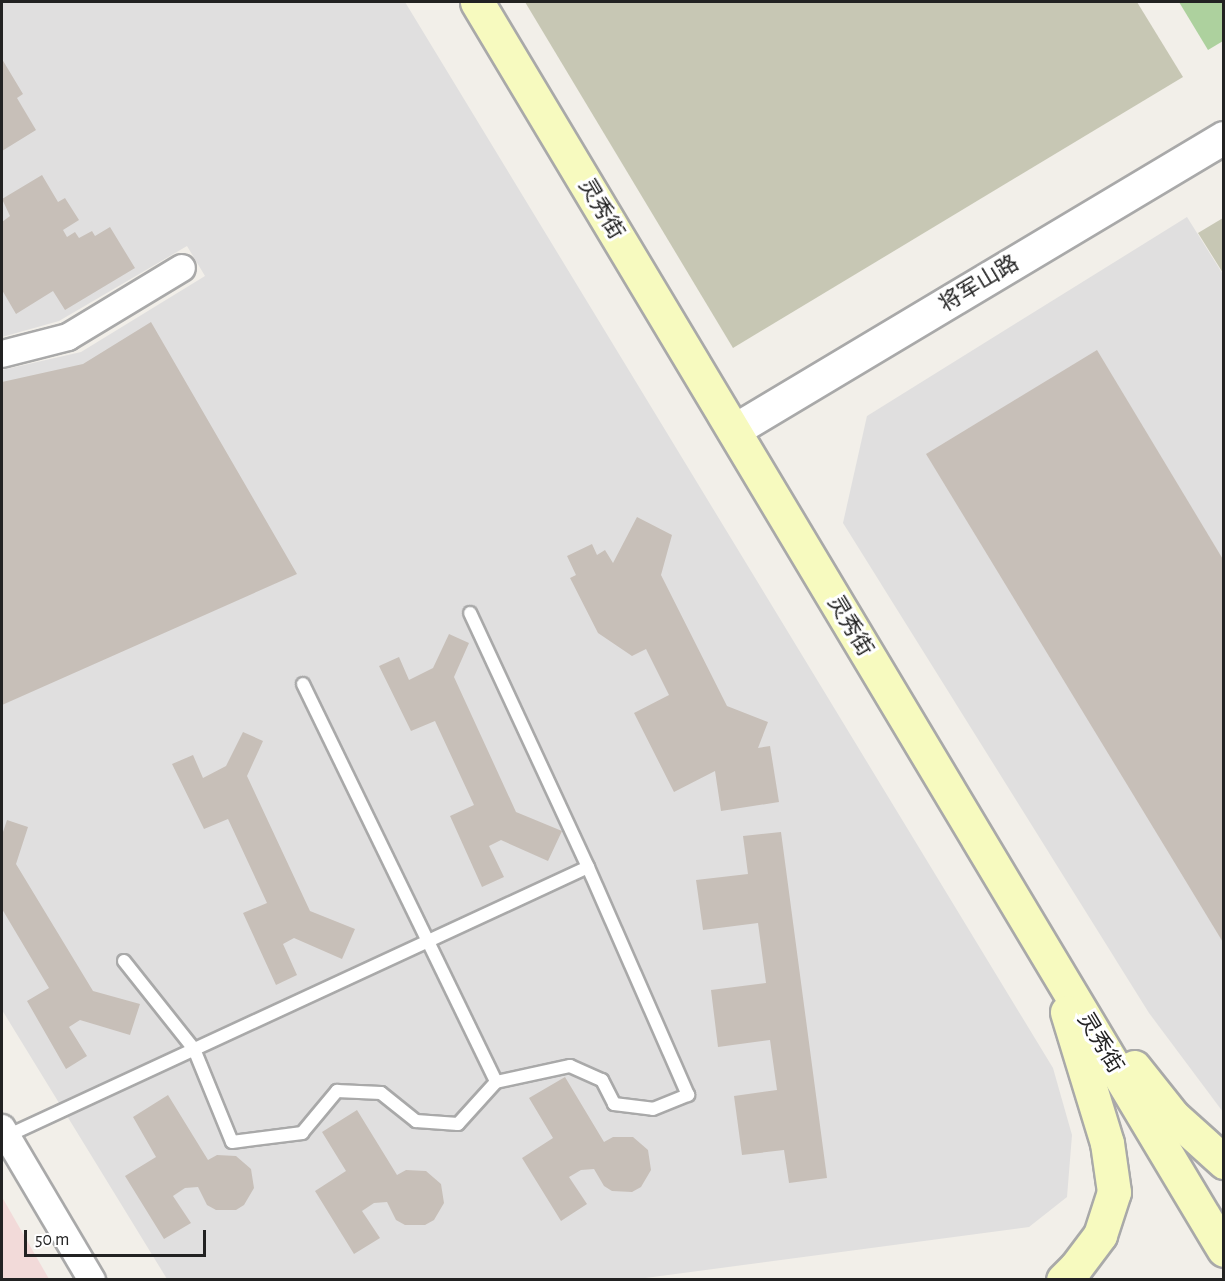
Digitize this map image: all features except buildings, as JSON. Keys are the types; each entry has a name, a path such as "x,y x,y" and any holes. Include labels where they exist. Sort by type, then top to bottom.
{"main road":[{"name":"灵秀街","path":"477,2 1224,1250"},
{"path":"1053,964 1173,1116 1224,1162"},
{"path":"1053,964 1107,1143 1114,1192 1100,1235 1063,1280"}],"street":[{"name":"将军山路","path":"734,431 1224,138"},
{"path":"2,354 68,337 182,268"},
{"path":"4,1132 93,1280"}],"lane":[{"path":"124,961 194,1049 232,1142 302,1133 337,1091 381,1093 416,1121 458,1124 496,1082 570,1066 602,1080 614,1104 653,1109 688,1095 588,867 470,613"},
{"path":"303,684 496,1082"},
{"path":"4,1132 194,1049 588,867"}],"shaded area":[{"path":"2,2 405,2 1053,1068 1072,1135 1067,1197 1029,1227 638,1279 167,1279 2,1010 2,370 81,352 205,276 187,246 59,321 2,337"},
{"path":"525,2 1137,2 1183,77 733,348"},
{"path":"1187,217 1224,276 1223,1112 1149,1013 843,523 867,416"},
{"path":"1223,218 1223,273 1198,233"},
{"path":"2,1197 49,1279 2,1279"}],"green space":[{"path":"1179,2 1223,2 1223,41 1208,50"}]}
